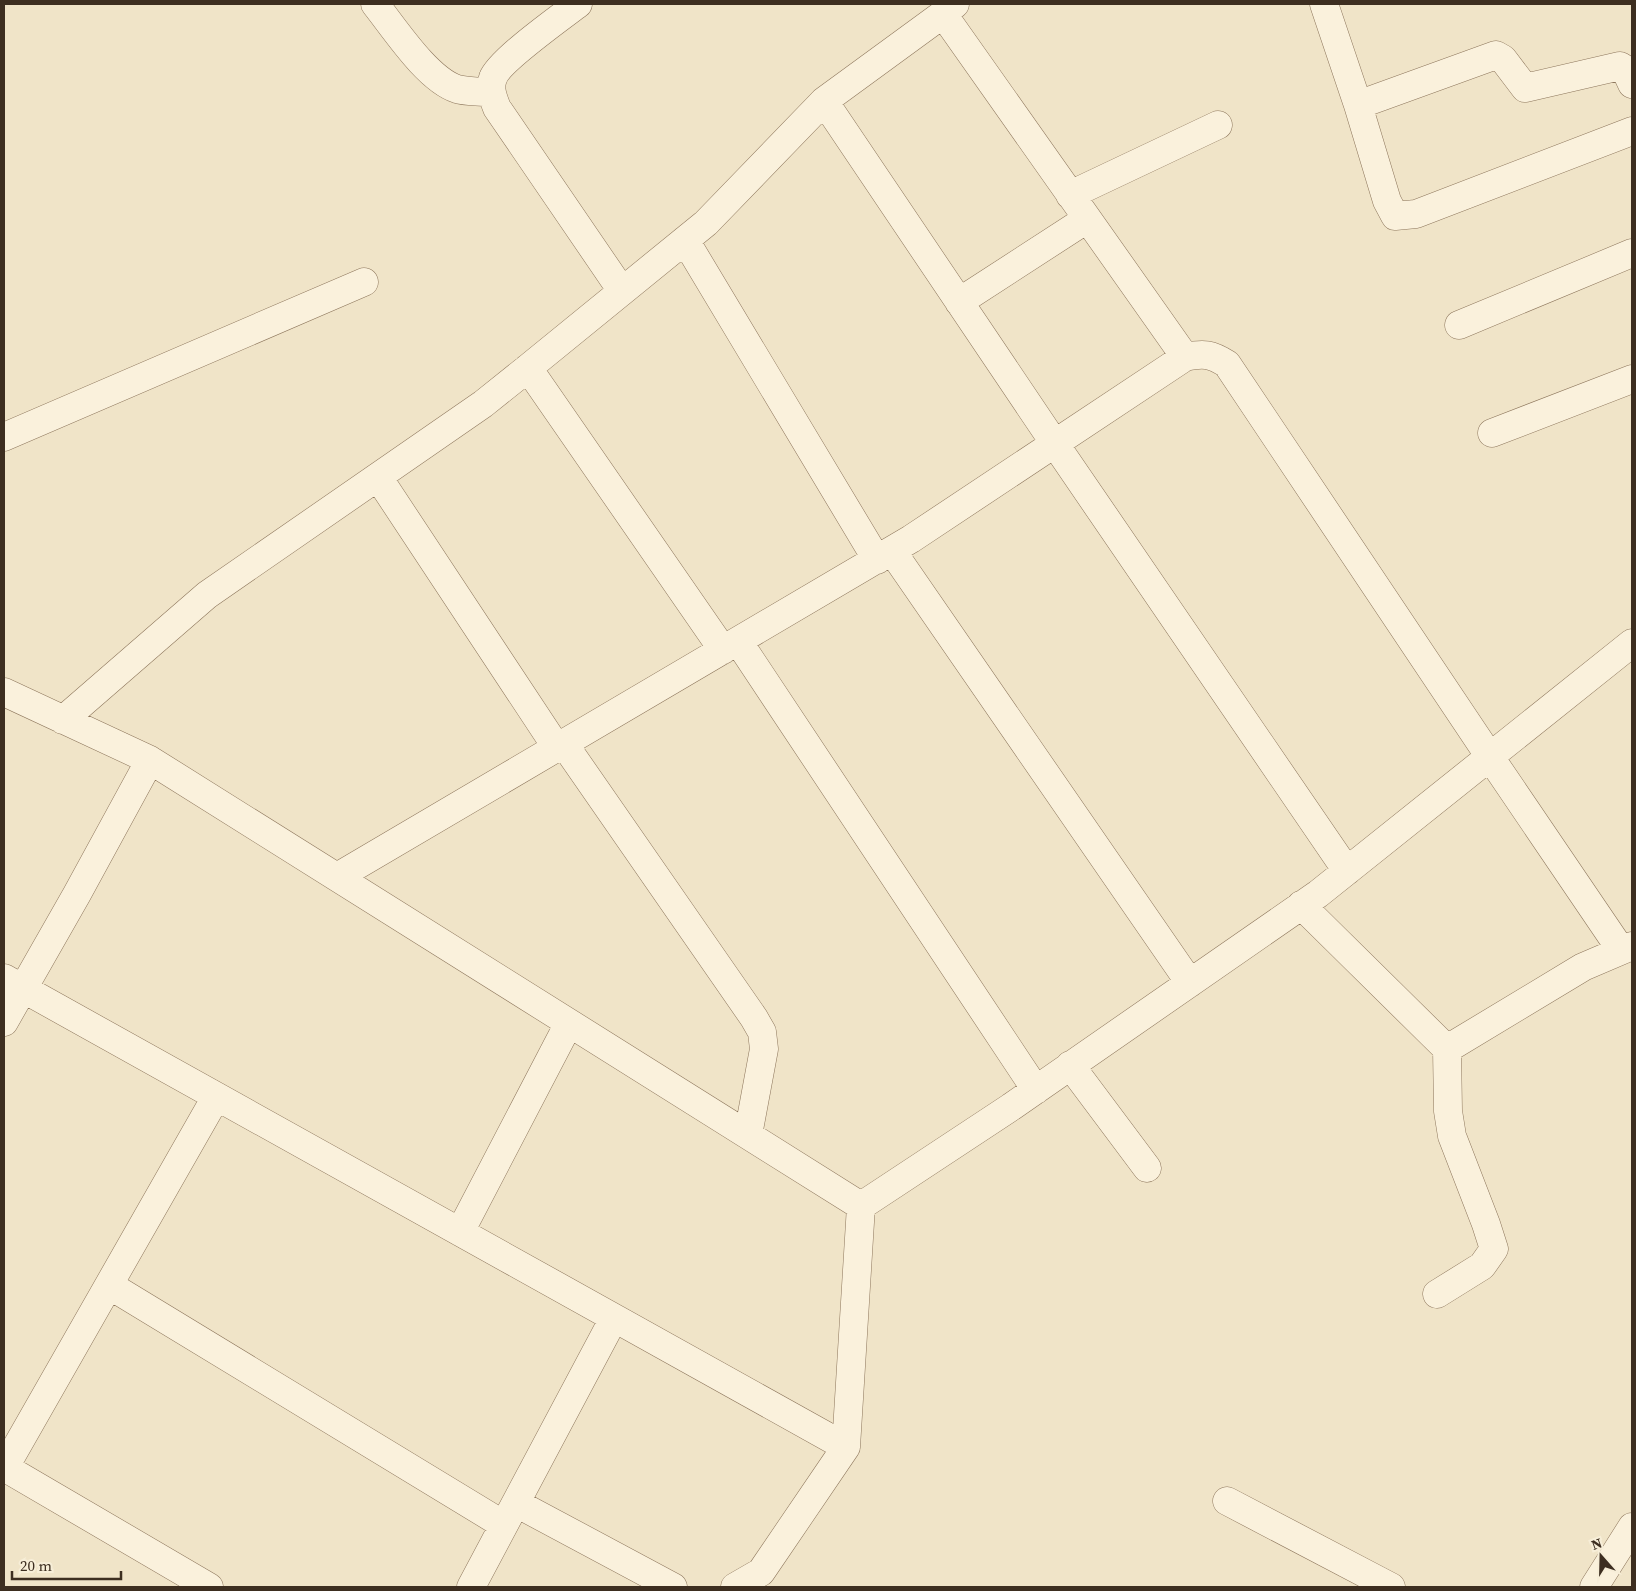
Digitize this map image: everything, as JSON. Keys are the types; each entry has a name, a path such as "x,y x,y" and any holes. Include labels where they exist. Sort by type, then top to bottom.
{"street":[{"path":"375,4 426,68 441,81 458,89 491,93"},
{"path":"578,4 502,64 493,78 491,93 497,108 622,292"},
{"path":"1324,4 1358,104 1387,201 1395,216 1416,214 1632,130"},
{"path":"63,720 207,595 483,404 528,368 706,223 824,101 949,9 1070,195 1185,357"},
{"path":"1358,104 1496,56 1503,59 1525,88 1620,66 1625,69 1632,84"},
{"path":"824,101 1346,871"},
{"path":"1070,195 1218,125"},
{"path":"959,302 1087,219"},
{"path":"685,240 884,555 1190,983"},
{"path":"1459,325 1632,253"},
{"path":"4,437 364,282"},
{"path":"337,878 884,555 1185,357 1200,354 1214,356 1227,364 1490,757 1627,948 1583,967 1447,1049"},
{"path":"528,368 731,646 1036,1090"},
{"path":"1492,433 1632,378"},
{"path":"378,477 560,746 754,1018 762,1032 764,1049 748,1135"},
{"path":"861,1206 1036,1090 1301,905 1632,643"},
{"path":"4,692 150,760 861,1206"},
{"path":"4,1022 13,984 77,894 150,760"},
{"path":"1301,905 1447,1049 1448,1111 1452,1136 1494,1249 1482,1266 1437,1294"},
{"path":"13,984 846,1446"},
{"path":"460,1232 569,1023"},
{"path":"1070,1066 1147,1168"},
{"path":"202,1585 4,1467 216,1096"},
{"path":"735,1587 761,1572 846,1446 861,1206"},
{"path":"109,1285 510,1514 673,1587"},
{"path":"471,1587 614,1318"},
{"path":"1227,1501 1391,1587"},
{"path":"1594,1587 1632,1527"}]}
